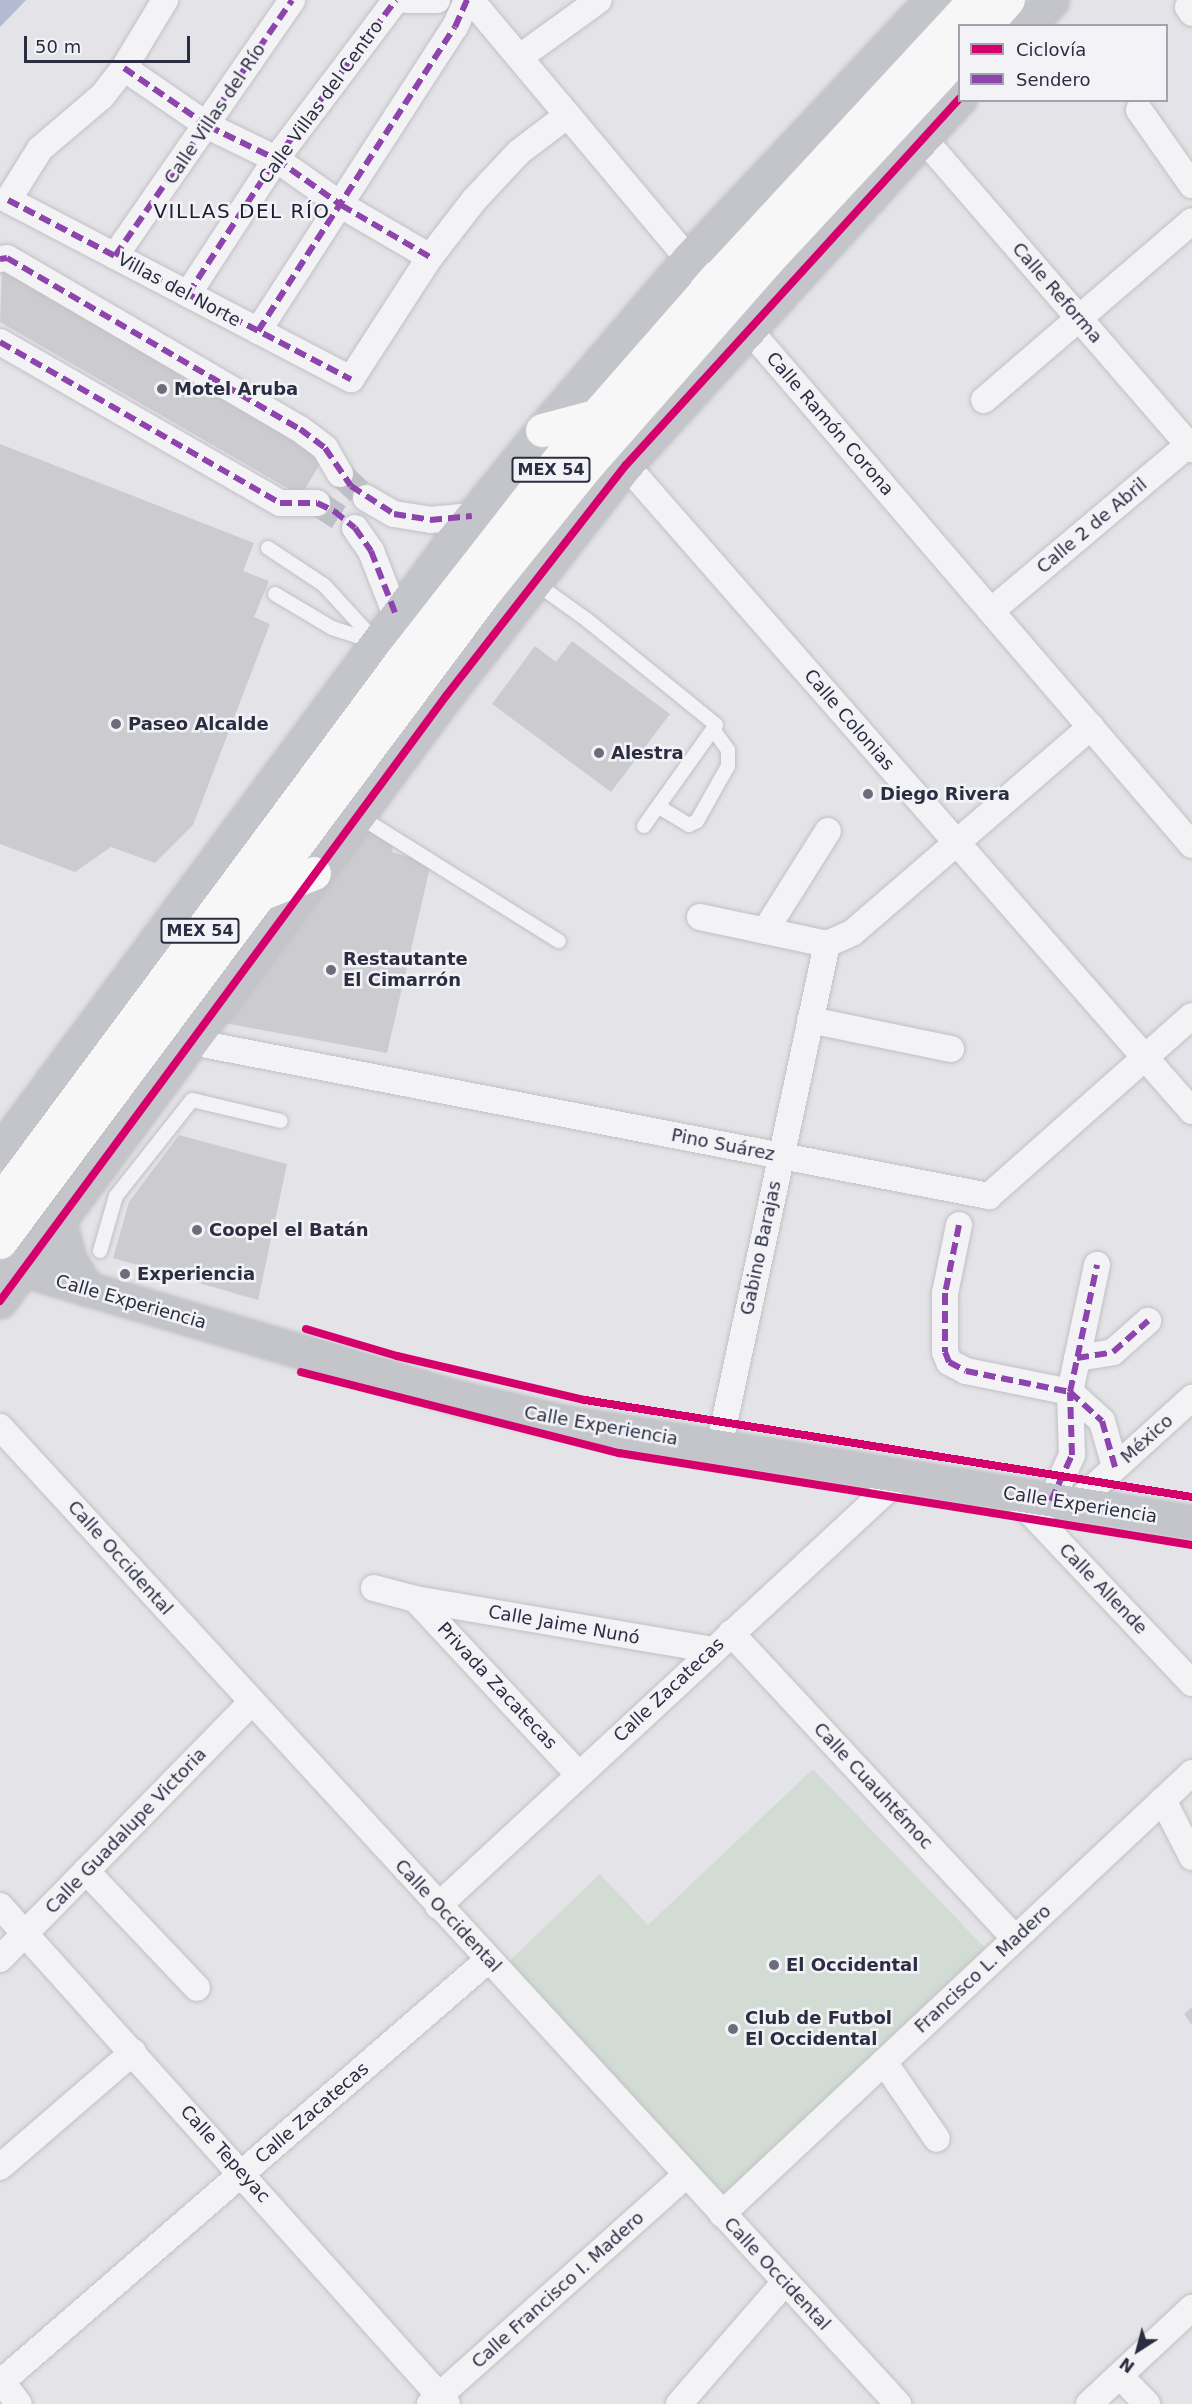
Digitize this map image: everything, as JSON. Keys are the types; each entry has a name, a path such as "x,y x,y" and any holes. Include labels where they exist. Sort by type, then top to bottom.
{"main road":[{"name":"MEX 54","path":"0,1201 411,669 595,416 729,306 974,0"},
{"path":"987,24 1008,0"},
{"name":"MEX 54","path":"0,1242 257,895 411,669 729,306 958,55"},
{"path":"542,430 595,416"},
{"path":"257,895 314,873"}],"street":[{"path":"165,0 124,68 208,126 276,159 341,205 429,256 475,199 519,152 568,116"},
{"name":"Calle Villas del Río","path":"115,256 208,126 292,0"},
{"name":"Calle Villas del Centro","path":"188,294 276,159 396,0"},
{"path":"407,0 437,0"},
{"path":"258,331 455,27 469,0"},
{"name":"Calle Ramón Corona","path":"469,0 520,57 688,260 1192,845"},
{"path":"520,57 599,0"},
{"path":"396,615 542,430 688,260 931,0"},
{"path":"1030,24 1052,0"},
{"name":"Villas del Norte","path":"124,68 101,97 40,149 8,200 351,379 429,256"},
{"path":"0,1151 411,669 534,582 626,465 729,306 922,137 958,100"},
{"path":"1139,110 1192,185"},
{"name":"Calle Reforma","path":"922,137 1191,445"},
{"path":"984,400 1192,221"},
{"path":"0,259 7,258 300,429 325,448 340,474"},
{"path":"0,342 280,503 317,503"},
{"name":"Calle 2 de Abril","path":"991,611 1191,445"},
{"name":"Calle Colonias","path":"626,465 1192,1111"},
{"path":"366,498 393,514 430,520 472,516"},
{"path":"0,1301 11,1266 59,1221 103,1187 192,1042 357,815 411,669 396,615 371,551 355,528"},
{"path":"700,917 827,944 852,933 1091,727"},
{"path":"765,931 828,831"},
{"name":"Gabino Barajas","path":"719,1447 827,944"},
{"name":"Pino Suárez","path":"192,1042 989,1196 1192,1016"},
{"path":"810,1020 951,1048"},
{"path":"59,1221 69,1259 87,1289"},
{"path":"959,1225 945,1293 945,1353 949,1362 966,1371 1070,1392 1102,1421 1115,1467"},
{"path":"1063,1502 1072,1455 1070,1392 1097,1265"},
{"name":"Calle Experiencia","path":"11,1266 448,1395 564,1422 1192,1522"},
{"path":"1077,1358 1113,1352 1148,1321"},
{"name":"México","path":"1063,1502 1115,1467 1192,1398"},
{"name":"Calle Occidental","path":"0,1427 895,2403"},
{"name":"Calle Zacatecas","path":"438,1906 901,1477"},
{"name":"Calle Allende","path":"1014,1495 1192,1683"},
{"name":"Calle Jaime Nunó","path":"374,1588 415,1599 722,1641"},
{"name":"Privada Zacatecas","path":"415,1599 578,1774"},
{"name":"Calle Cuauhtémoc","path":"722,1641 1015,1940"},
{"name":"Calle Guadalupe Victoria","path":"0,1959 252,1702"},
{"name":"Francisco L. Madero","path":"722,2214 1192,1773"},
{"path":"1163,1800 1192,1857"},
{"path":"86,1871 197,1988"},
{"name":"Calle Tepeyac","path":"0,1906 243,2173 439,2401"},
{"name":"Calle Zacatecas","path":"1,2381 488,1960"},
{"path":"0,2167 133,2052"},
{"path":"884,2062 937,2139"},
{"name":"Calle Francisco I. Madero","path":"439,2401 686,2175"},
{"path":"679,2404 785,2282"},
{"path":"1089,2404 1192,2308"},
{"path":"1120,2376 1147,2404"},
{"path":"1,2381 20,2404"}],"lane":[{"path":"268,548 324,585 411,669"},
{"path":"534,582 712,718 715,732 728,750 729,766 697,821 689,825 659,807"},
{"path":"275,594 332,628 411,669"},
{"path":"644,826 715,732"},
{"path":"357,815 559,941"},
{"path":"100,1251 103,1187 192,1100 281,1121"}],"shaded area":[{"name":"Club de Futbol El Occidental","path":"813,1769 985,1948 725,2195 505,1965 600,1874 648,1925"}],"water":[{"path":"0,0 26,0 0,27"}],"building":[{"name":"Motel Aruba","path":"2,269 325,455 301,496 0,322"},
{"name":"Paseo Alcalde","path":"0,444 254,543 243,571 269,581 254,617 270,624 193,825 155,863 111,847 75,872 0,844"},
{"name":"Alestra","path":"572,641 670,714 611,792 492,704 535,646 556,662"},
{"name":"Restautante El Cimarrón","path":"361,825 394,835 392,852 431,863 387,1053 218,1022"},
{"name":"Coopel el Batán","path":"179,1135 287,1164 258,1300 113,1258 129,1202"},
{"path":"1192,2007 1192,2025 1184,2014"}],"tunnel":[{"path":"340,474 366,498"},
{"path":"317,503 355,528"}],"marked path":[{"path":"115,256 292,0"},
{"path":"188,294 276,159 396,0"},
{"path":"258,331 455,27 467,0"},
{"path":"124,68 208,126 276,159 341,205 430,257"},
{"path":"8,200 351,379"},
{"path":"0,259 7,258 300,429 325,448 351,486 394,514 430,520 472,516"},
{"path":"0,342 280,503 317,503 334,511 355,528 371,551 396,615"},
{"path":"959,1225 945,1293 945,1352 949,1362 966,1371 1070,1392 1102,1421 1115,1467"},
{"path":"1051,1501 1072,1455 1070,1392 1097,1265"},
{"path":"1077,1358 1113,1352 1148,1321"}],"cycle path":[{"path":"0,1301 446,696 626,465 958,100"},
{"path":"306,1329 397,1356 585,1400 1192,1497"},
{"path":"301,1372 619,1453 1192,1545"}],"place":[{"name":"Motel Aruba","path":"162,389"},
{"name":"Paseo Alcalde","path":"116,724"},
{"name":"Alestra","path":"599,753"},
{"name":"Diego Rivera","path":"868,794"},
{"name":"Restautante El Cimarrón","path":"331,970"},
{"name":"Coopel el Batán","path":"197,1230"},
{"name":"Experiencia","path":"125,1274"},
{"name":"El Occidental","path":"774,1965"},
{"name":"Club de Futbol El Occidental","path":"733,2029"}],"district":[{"name":"VILLAS DEL RÍO","path":"242,211"}]}
